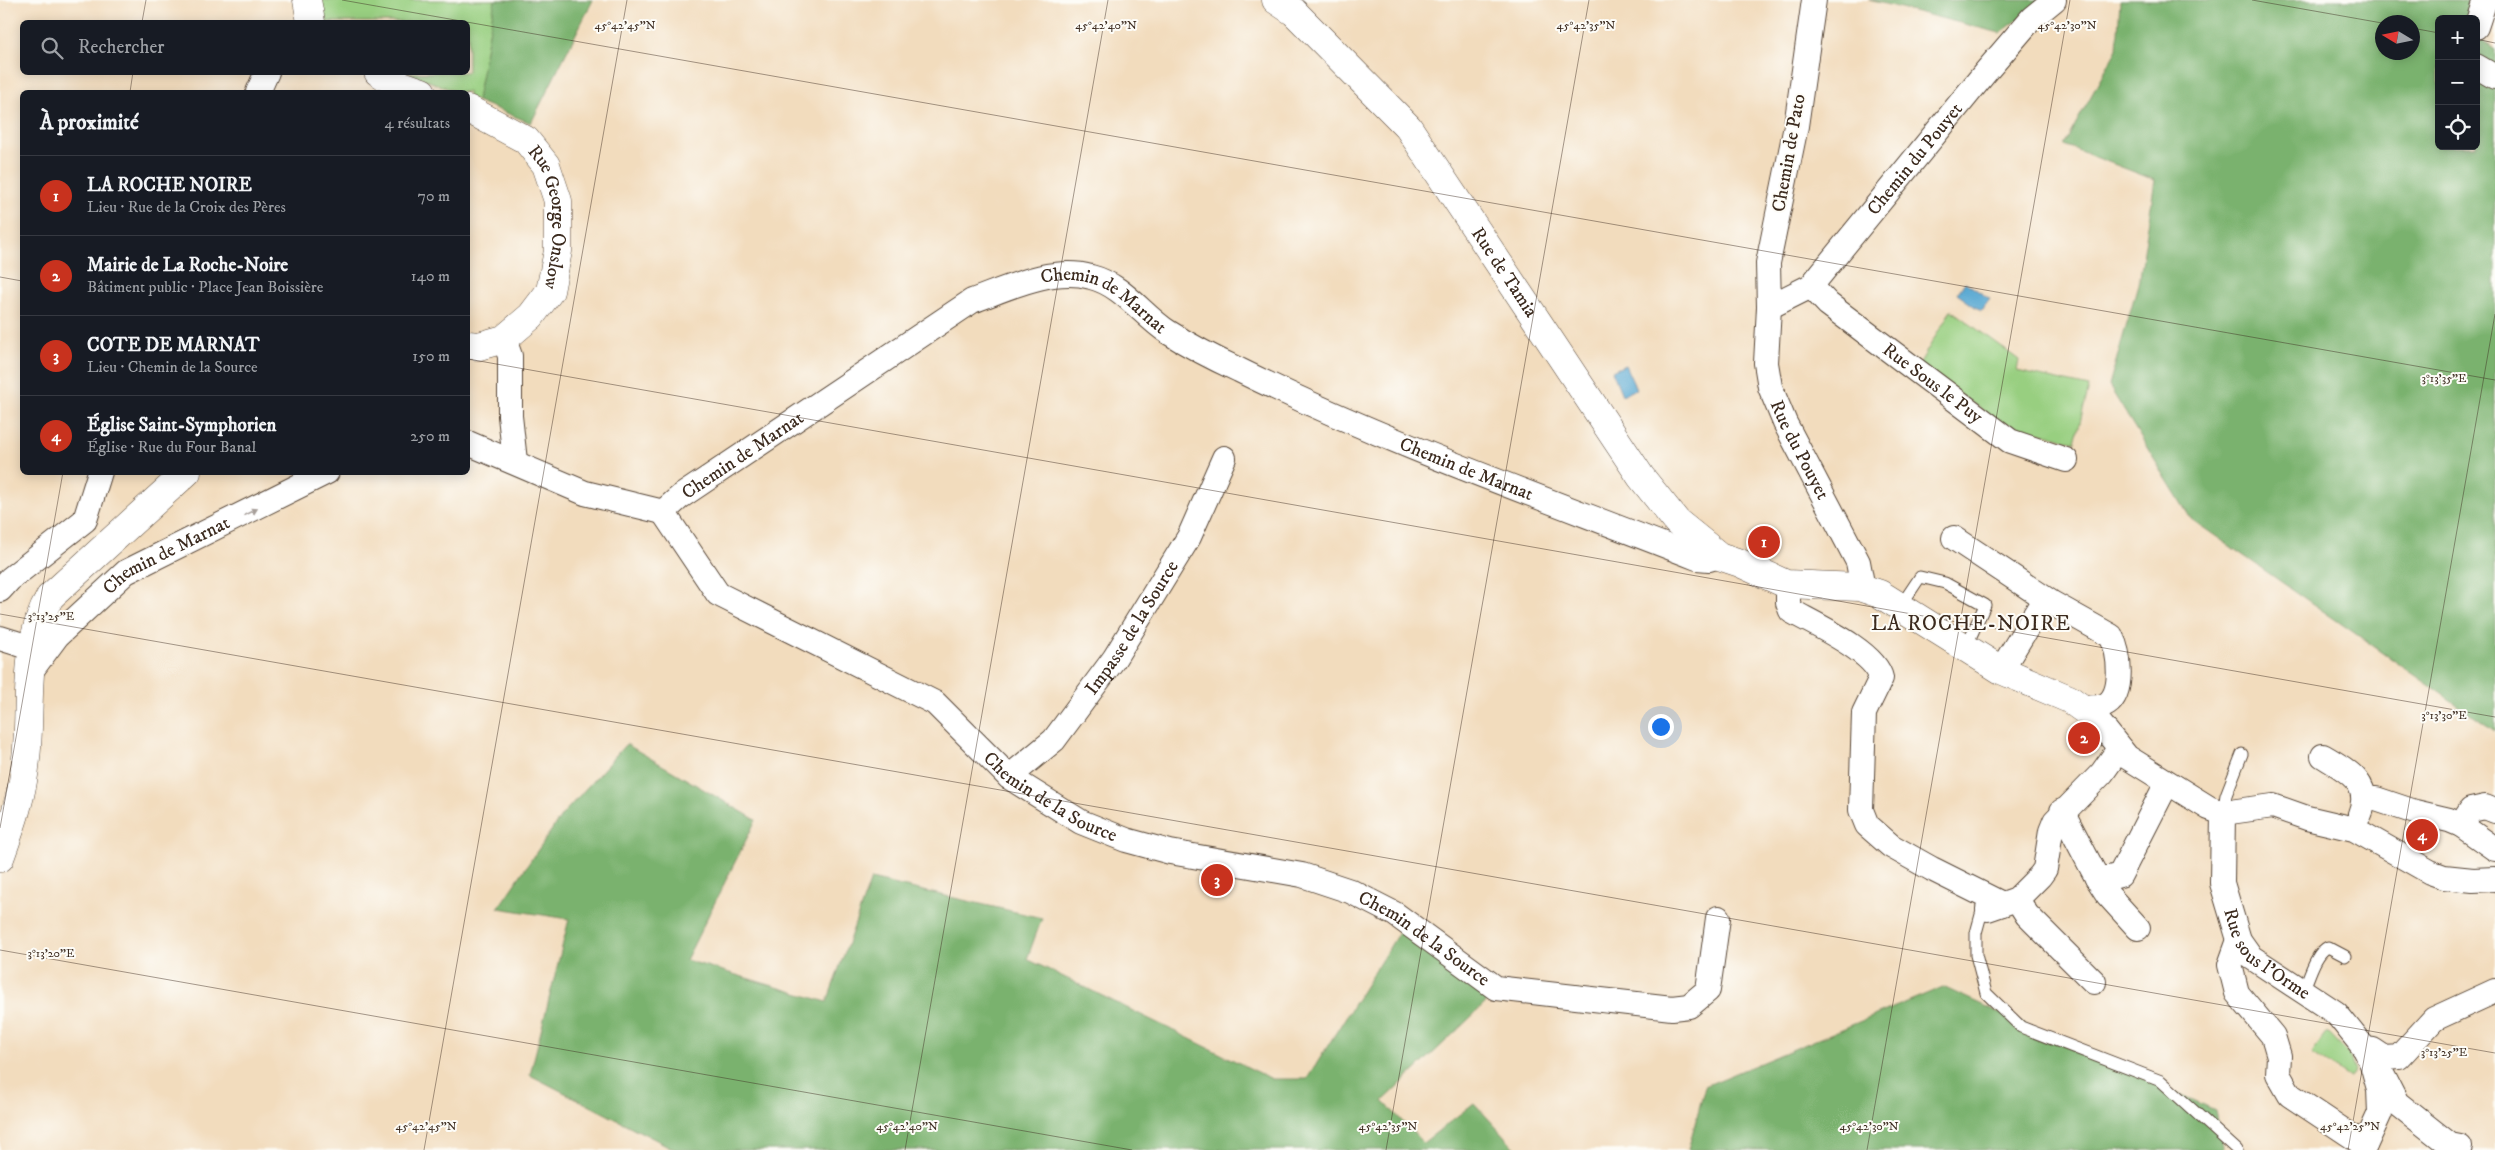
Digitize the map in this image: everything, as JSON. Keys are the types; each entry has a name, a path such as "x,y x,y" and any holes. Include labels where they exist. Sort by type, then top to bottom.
{"street":[{"path":"307,0 310,20"},
{"name":"Rue de Tamia","path":"1276,0 1294,12 1408,127 1641,478 1677,522 1719,556 1740,563 1786,584 1859,587 1880,594 2001,670 2069,699 2083,709"},
{"name":"Chemin de Pato","path":"1769,307 1768,263 1796,126 1814,0"},
{"name":"Chemin du Pouyet","path":"1769,307 1811,286 1996,60 2032,18 2054,0"},
{"path":"2480,15 2485,0"},
{"path":"2480,68 2495,77"},
{"path":"259,90 266,75"},
{"path":"383,75 396,83 416,90"},
{"name":"Rue George Onslow","path":"470,111 526,140 546,165 558,201 558,251 550,291 531,316 504,339 479,346 470,345"},
{"name":"Chemin de Marnat","path":"470,444 515,461 585,493 663,512 680,497 972,301 1026,281 1062,274 1091,276 1113,286 1167,332 1238,370 1339,416 1697,558 1709,559 1719,556"},
{"name":"Rue Sous le Puy","path":"1811,286 1828,304 2010,442 2066,460"},
{"name":"Rue du Pouyet","path":"1769,307 1766,362 1770,388 1785,423 1858,562 1861,578 1859,587"},
{"path":"504,339 510,356 510,416 515,461"},
{"name":"Impasse de la Source","path":"1009,777 1054,740 1114,659 1189,537 1224,458"},
{"path":"0,590 10,579 85,520 99,475"},
{"path":"0,858 20,795 26,759 32,660 41,612 50,598 184,475"},
{"name":"Chemin de Marnat","path":"32,660 126,572 321,475"},
{"name":"Chemin de la Source","path":"663,512 718,594 935,703 1009,777 1081,822 1126,840 1170,852 1302,875 1350,891 1395,914 1496,988 1672,1008 1689,1006 1708,990 1718,918"},
{"path":"1954,538 2052,603 2111,636 2116,645 2118,686 2114,698 2105,706 2083,709"},
{"path":"1794,584 1788,591 1788,603 1791,611 1866,656 1880,671 1881,678 1864,713 1861,810 1867,825 1900,850 2000,905 2027,915 2094,982"},
{"path":"2001,670 2039,608"},
{"path":"0,638 32,660"},
{"path":"2083,709 2098,721 2119,749 2136,764 2209,808 2223,813 2273,806 2307,818 2354,830 2430,872 2444,877 2484,880 2495,891"},
{"path":"2000,905 2045,869 2051,831 2062,812 2102,773 2119,749"},
{"path":"2324,756 2351,774 2362,788 2365,799 2354,830"},
{"path":"2097,878 2109,878 2120,875 2167,783"},
{"path":"2365,799 2376,799 2461,825 2495,849"},
{"path":"2461,825 2471,810 2485,807 2495,811"},
{"path":"2062,812 2108,895 2138,928"},
{"name":"Rue sous l'Orme","path":"2223,813 2222,883 2239,940 2251,957 2336,1013 2381,1072 2397,1104 2450,1144 2460,1147"},
{"path":"2239,940 2230,965 2237,993 2273,1036 2278,1056 2278,1074 2290,1095 2364,1147 2380,1113 2379,1088 2369,1057 2373,1050 2385,1058 2399,1057 2434,1019 2492,993"}],"lane":[{"path":"1900,607 1920,577 1945,583 1986,605 1966,647"},
{"path":"2223,813 2226,795 2242,754"},
{"path":"2000,905 1976,933 1976,955 1986,993 2021,1027 2161,1082 2237,1150"},
{"path":"2303,991 2316,961 2325,948 2328,947 2345,956"}],"green space":[{"path":"318,0 495,0 477,101 470,98 470,90 452,90 413,75 470,75 470,20 323,20"},
{"path":"495,0 593,0 531,123 477,101"},
{"path":"1869,0 2045,0 2000,33"},
{"path":"2120,0 2477,0 2470,15 2435,15 2435,150 2480,150 2480,38 2495,50 2495,731 2191,519 2109,386 2140,277 2155,180 2064,145 2117,49"},
{"path":"1951,310 2019,360 2017,371 2089,387 2075,442 2000,422 1918,366"},
{"path":"626,744 756,820 686,960 827,1002 871,879 1042,918 1027,959 1272,1079 1307,1079 1399,932 1492,997 1383,1101 1423,1143 1474,1103 1517,1150 676,1150 530,1075 569,919 498,908 562,815"},
{"path":"1943,987 2215,1111 2223,1150 1688,1150 1705,1086"},
{"path":"2327,1032 2349,1055 2355,1072 2350,1078 2312,1053"}],"water":[{"path":"1965,282 1990,299 1981,311 1957,294"},
{"path":"1625,365 1636,389 1622,395 1612,371"}],"place":[{"name":"LA ROCHE NOIRE","path":"1764,542"},
{"name":"Mairie de La Roche-Noire","path":"2084,738"},
{"name":"Église Saint-Symphorien","path":"2422,835"},
{"name":"COTE DE MARNAT","path":"1217,880"}],"district":[{"name":"LA ROCHE-NOIRE","path":"1971,624"}]}
